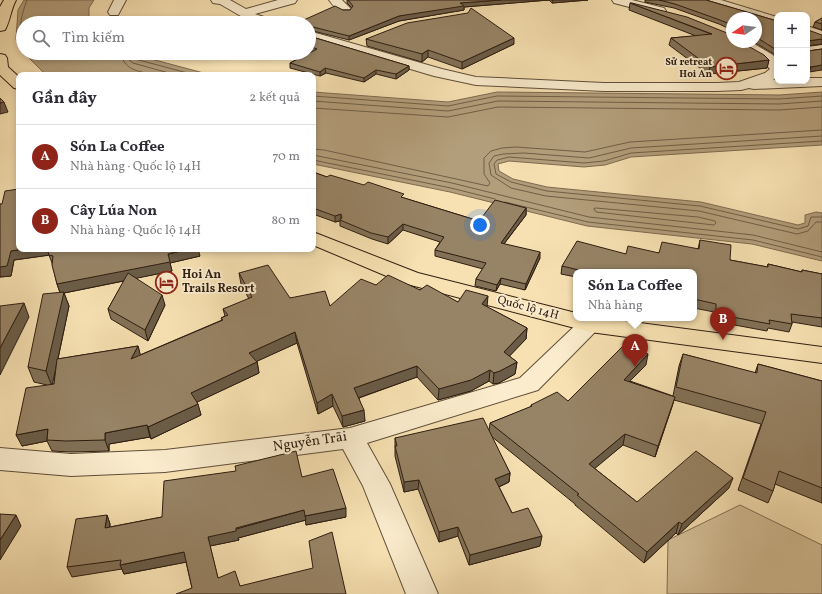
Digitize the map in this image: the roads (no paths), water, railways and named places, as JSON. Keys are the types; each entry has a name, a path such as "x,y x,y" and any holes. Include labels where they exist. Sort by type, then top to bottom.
{"main road":[{"path":"0,27 5,8 10,0"},
{"path":"0,58 1,68 16,82"},
{"name":"Quốc lộ 14H","path":"316,239 411,278 573,320"},
{"name":"Quốc lộ 14H","path":"578,321 590,324 822,355"}],"street":[{"path":"114,12 120,0"},
{"path":"217,0 250,16"},
{"path":"246,13 291,0"},
{"path":"335,0 346,10"},
{"path":"618,0 652,8 674,16"},
{"path":"709,0 774,20"},
{"path":"810,31 822,35"},
{"path":"316,37 439,73 476,81 604,87 741,86 822,82"},
{"path":"349,47 370,39"},
{"path":"751,48 774,62"},
{"path":"810,50 822,48"},
{"path":"741,86 770,76 774,66"},
{"name":"Nguyễn Trãi","path":"0,459 71,465 165,461 350,438 529,384 590,324"},
{"path":"350,438 376,484 422,594"}],"water":[{"path":"24,0 94,0 89,8 89,16 18,16 18,10"},
{"path":"31,60 155,60 200,72 43,72"},
{"path":"316,92 448,102 497,92 779,95 822,92 822,145 631,157 605,165 584,167 509,161 498,164 499,171 513,179 547,187 701,202 798,225 805,223 805,215 816,212 822,213 822,261 752,244 587,226 450,192 316,165"}],"place":[{"name":"Sử retreat Hoi An","path":"727,68"},
{"name":"Hoi An Trails Resort","path":"166,282"},
{"name":"Cây Lúa Non","path":"723,340"},
{"name":"Són La Coffee","path":"635,367"}]}
